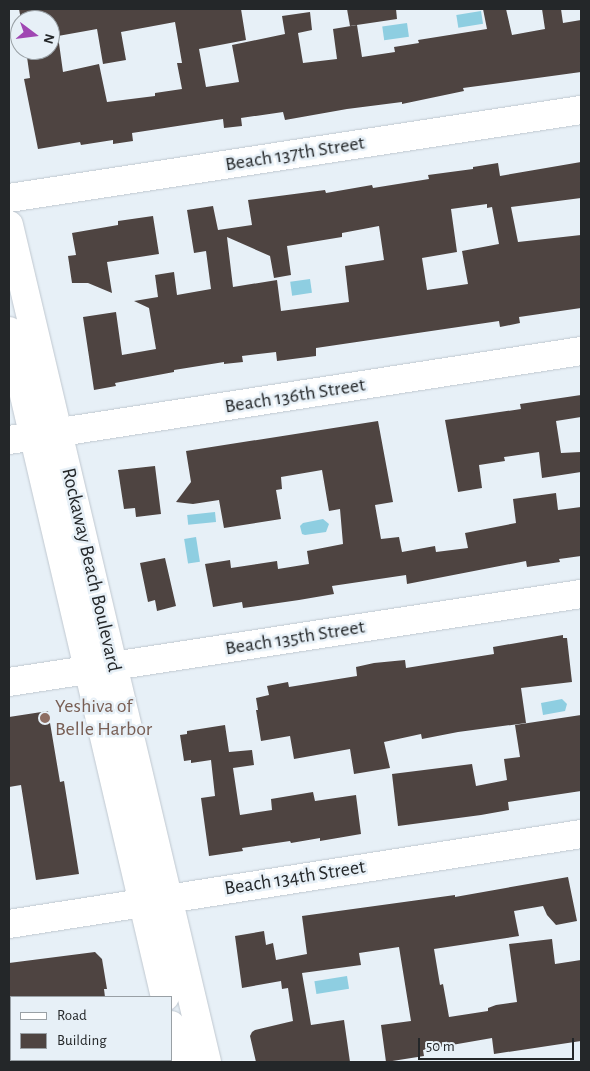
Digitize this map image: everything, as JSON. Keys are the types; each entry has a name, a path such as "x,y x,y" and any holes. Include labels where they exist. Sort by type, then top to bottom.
{"street":[{"name":"Beach 137th Street","path":"9,198 581,110"},
{"name":"Rockaway Beach Boulevard","path":"9,225 34,436"},
{"name":"Rockaway Beach Boulevard","path":"9,331 34,436 102,668 155,900 207,1062"},
{"name":"Beach 136th Street","path":"34,436 581,351"},
{"name":"Beach 135th Street","path":"9,682 581,594"},
{"name":"Beach 134th Street","path":"9,924 581,834"},
{"name":"Rockaway Beach Boulevard","path":"155,900 165,996"},
{"path":"172,1029 180,1062"}],"water":[{"path":"481,11 483,24 458,28 456,15"},
{"path":"407,23 409,37 384,40 382,26"},
{"path":"310,279 312,293 292,296 290,282"},
{"path":"215,512 216,522 188,525 187,515"},
{"path":"323,519 329,524 326,532 302,534 300,526 303,523"},
{"path":"196,537 200,562 188,564 184,539"},
{"path":"562,699 567,704 565,711 543,715 541,703"},
{"path":"347,976 349,989 316,994 314,981"}],"building":[{"path":"19,9 241,9 246,40 199,49 206,87 239,82 232,45 285,34 282,16 310,12 312,30 298,33 303,63 337,59 333,29 357,25 362,57 395,52 394,47 419,43 418,40 487,29 483,9 506,9 512,35 545,29 542,9 561,9 563,23 581,20 581,72 463,88 464,91 402,104 402,102 347,109 285,120 283,112 241,118 242,126 224,128 223,119 132,133 133,141 113,144 113,140 81,145 80,142 38,149 24,79 30,78 27,60 60,60 60,50 63,72 99,64 107,102 155,96 155,93 182,89 177,63 182,63 175,22 121,32 126,60 103,64 97,29 60,36 60,10"},
{"path":"347,9 396,9 397,19 350,26"},
{"path":"581,162 581,198 511,207 518,242 581,235 581,308 519,317 520,323 500,327 499,321 316,348 316,356 277,361 276,352 242,356 243,362 224,364 224,362 174,370 174,372 115,383 116,386 94,390 83,317 116,312 122,355 156,349 149,308 134,301 158,297 155,275 174,272 177,295 211,289 206,251 194,253 187,210 213,206 218,230 252,225 248,200 325,190 326,193 372,185 373,188 429,179 428,175 473,169 473,167 498,163 500,176","holes":["487,204 487,208 492,207 499,244 462,251 468,284 427,290 422,258 457,252 451,209","379,226 384,260 345,266 349,302 281,311 277,280 233,287 227,237 270,256 274,278 291,275 287,246 342,237 342,233"]},
{"path":"153,216 159,254 107,262 112,293 88,283 72,283 68,256 76,255 72,233 118,225 118,221"},
{"path":"581,395 581,417 556,421 561,453 581,452 581,472 542,478 539,452 504,457 505,461 479,465 482,488 458,492 445,420 521,409 520,404"},
{"path":"378,421 393,502 375,505 381,539 399,537 402,552 435,546 436,552 468,548 465,533 516,523 513,499 556,493 558,510 581,507 581,556 559,559 560,562 527,567 526,561 407,584 406,575 332,586 334,594 299,600 243,608 242,602 213,607 205,564 230,560 231,568 277,561 278,569 309,564 307,551 343,544 340,509 329,511 322,470 281,477 282,489 276,490 281,519 224,528 219,500 193,504 176,502 191,482 186,451"},
{"path":"155,466 161,514 136,517 135,508 124,509 118,470"},
{"path":"165,558 176,606 157,611 155,600 148,602 140,563"},
{"path":"563,635 563,638 567,638 572,682 521,688 526,723 422,739 421,734 384,742 390,768 354,774 350,749 294,759 290,736 261,741 256,698 269,695 267,686 288,682 289,687 357,676 356,667 374,663 405,660 406,668 494,654 493,647"},
{"path":"48,711 60,782 64,781 79,874 36,880 21,785 9,787 9,717"},
{"path":"581,715 581,791 508,802 509,810 398,826 392,774 472,764 476,786 507,780 504,759 520,757 515,725"},
{"path":"225,725 229,752 252,750 254,765 233,768 240,815 272,810 271,799 313,792 315,801 356,795 361,834 320,841 320,838 291,843 290,841 242,848 243,851 209,856 201,798 215,796 211,760 191,763 191,760 184,761 180,735 187,734 187,731"},
{"path":"568,877 577,921 556,925 547,915 543,906 514,911 519,936 434,949 440,985 443,984 449,1017 488,1011 488,1008 496,1005 517,1002 509,944 552,939 555,964 581,960 581,1041 494,1054 492,1038 423,1050 424,1056 386,1062 381,1025 411,1021 399,947 359,953 361,965 302,973 311,1025 344,1020 350,1062 256,1062 250,1036 252,1032 293,1021 288,988 282,989 281,981 242,988 235,936 264,931 266,945 273,943 276,960 307,954 302,916 455,895 455,897"},
{"path":"95,952 102,959 107,989 104,989 105,996 9,997 9,963"}],"place":[{"name":"Yeshiva of Belle Harbor","path":"45,718"}]}
